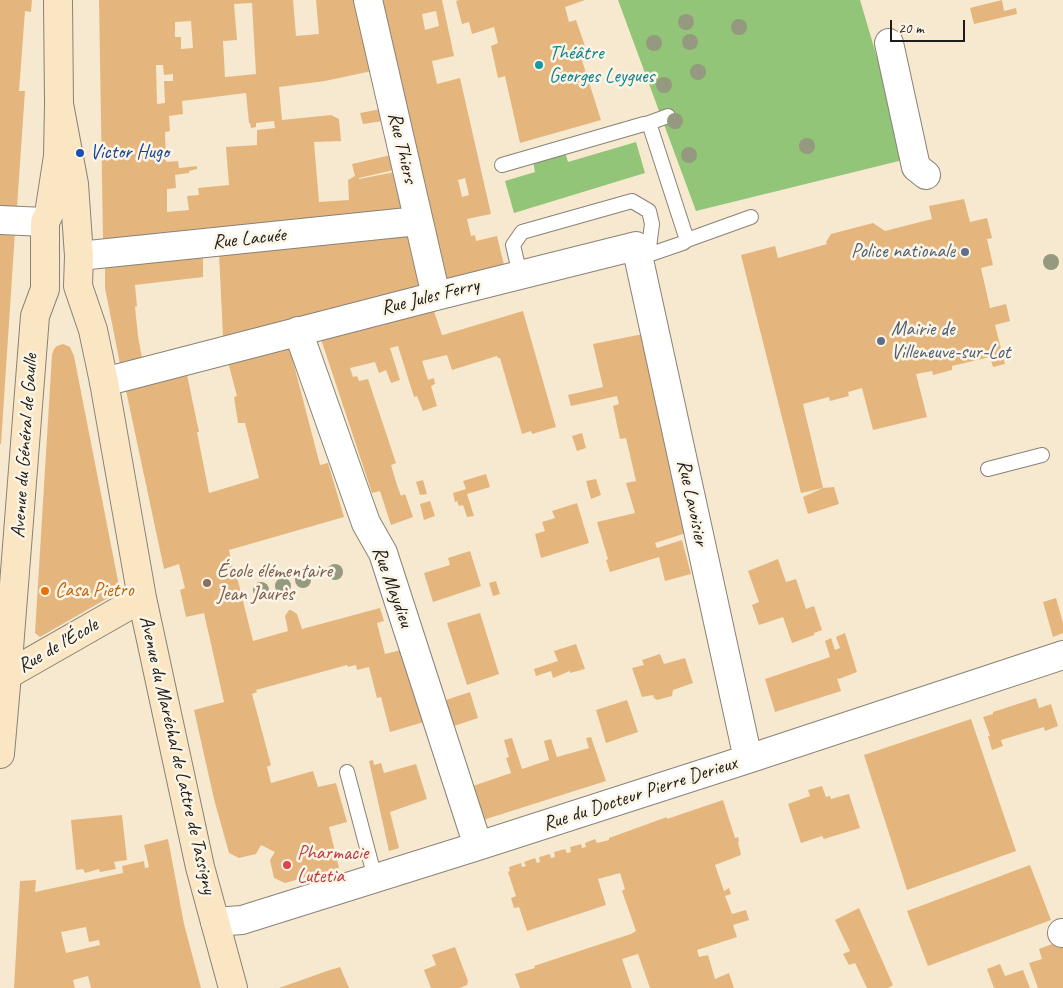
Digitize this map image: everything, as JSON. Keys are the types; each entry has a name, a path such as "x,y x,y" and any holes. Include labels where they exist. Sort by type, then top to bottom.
{"main road":[{"path":"58,0 58,156 47,218 45,289 52,293 69,292 78,286 79,256 74,184 59,104"},
{"path":"47,218 57,212 68,212 77,218"},
{"name":"Avenue du Maréchal de Lattre de Tassigny","path":"78,286 93,330 104,382 142,598 200,868 233,988"},
{"name":"Avenue du Général de Gaulle","path":"0,754 4,677 35,316 45,289"},
{"name":"Rue de l'École","path":"4,677 142,598"}],"street":[{"name":"Rue Thiers","path":"368,0 436,296"},
{"path":"888,42 916,167 926,175"},
{"path":"0,220 47,218"},
{"name":"Rue Lacuée","path":"79,256 418,221"},
{"name":"Rue Jules Ferry","path":"104,382 520,275 642,251"},
{"name":"Rue Lavoisier","path":"642,251 748,759"},
{"name":"Rue Maydieu","path":"298,331 366,523 382,553 478,846"},
{"name":"Rue du Docteur Pierre Derieux","path":"215,922 242,920 478,846 1063,655"}],"lane":[{"path":"502,165 668,116"},
{"path":"649,123 687,240"},
{"path":"520,275 513,245 522,232 632,201 649,211 652,224 642,251"},
{"name":"Rue Jules Ferry","path":"642,251 683,243 750,218"},
{"path":"988,469 1042,455"},
{"path":"347,772 375,878"}],"green space":[{"path":"618,0 860,0 907,159 696,211"},
{"path":"636,142 645,173 514,213 505,181 535,172 533,161 565,152 568,162"}],"building":[{"path":"0,0 32,0 31,12 25,11 19,91 25,91 17,207 0,206"},
{"path":"99,0 293,0 296,36 319,34 316,0 356,0 372,71 325,81 279,87 282,120 331,115 339,119 341,141 314,142 319,202 349,200 348,180 355,176 352,164 391,155 394,170 359,179 395,172 404,211 106,242 103,240","holes":["252,3 256,74 225,77 223,41 237,40 234,4","191,21 193,48 181,49 181,37 175,37 175,22","156,65 163,65 164,75 173,74 173,81 164,81 165,103 157,104","246,93 251,128 256,127 256,123 274,121 275,128 257,130 257,145 226,147 229,185 198,188 199,195 187,196 189,210 167,212 167,189 176,188 175,175 189,173 189,171 197,169 197,166 179,168 178,161 166,162 165,132 170,131 169,116 183,114 182,101"]},
{"path":"381,0 442,0 454,56 432,61 437,84 460,78 491,214 467,219 471,236 475,235 476,241 497,236 504,265 449,280 443,276","holes":["436,11 439,26 425,30 422,14","465,178 469,195 462,197 458,180"]},
{"name":"Théâtre Georges Leygues","path":"585,0 565,7 569,22 576,20 587,52 580,54 601,120 520,143 505,76 498,78 491,46 498,43 494,27 472,34 469,22 462,24 456,1"},
{"path":"1002,0 1004,11 1016,8 1017,14 974,24 970,8"},
{"path":"381,109 383,121 363,124 360,113"},
{"name":"Mairie de Villeneuve-sur-Lot","path":"964,199 970,222 987,218 992,238 987,239 993,265 981,268 990,308 1006,304 1010,321 995,325 1005,364 993,367 990,357 952,366 952,370 933,375 932,371 916,374 927,417 873,430 862,388 848,392 849,396 830,401 829,397 803,404 823,488 801,493 741,255 775,246 778,258 827,244 826,242 831,234 873,223 885,231 932,219 929,206"},
{"path":"0,231 15,232 1,444 0,444"},
{"path":"409,232 420,286 223,337 219,253"},
{"path":"203,255 203,277 135,285 137,306 135,307 142,358 120,364 105,288 105,266"},
{"path":"433,308 442,335 523,311 556,427 532,434 531,431 522,434 500,358 497,356 452,370 447,355 422,361 428,380 434,378 435,384 431,386 437,406 423,411 417,396 414,397 398,346 390,348 400,380 391,383 386,370 379,373 375,362 350,368 353,377 357,376 359,381 368,379 396,463 391,465 397,485 401,496 405,494 413,517 391,525 380,491 372,493 320,336"},
{"path":"643,334 686,533 655,543 657,548 682,540 691,574 665,581 659,557 610,572 597,522 635,513 626,483 636,481 626,438 620,439 613,406 619,404 617,396 571,406 568,395 603,387 593,344"},
{"path":"63,344 70,347 74,356 120,591 40,637 35,633 52,355 57,346"},
{"path":"289,346 320,465 328,463 344,517 229,550 253,641 288,631 285,616 289,610 297,614 302,629 380,608 384,621 377,623 385,654 401,650 424,722 390,732 381,697 377,698 369,667 357,670 356,665 348,667 347,665 256,690 257,692 252,694 271,765 267,767 271,783 313,771 318,787 336,783 347,822 329,827 339,868 285,883 274,878 270,860 275,852 261,845 256,854 239,858 229,853 214,799 194,710 224,702 204,613 186,617 180,590 185,588 179,564 164,569 125,386 186,370 209,493 259,478 245,423 238,423 234,397 237,396 228,362"},
{"path":"582,433 586,448 577,451 572,436"},
{"path":"486,474 490,487 467,494 474,516 467,517 463,505 459,506 457,501 455,502 453,493 466,489 463,481"},
{"path":"596,479 601,495 591,499 586,481"},
{"path":"423,480 427,494 420,495 416,482"},
{"path":"834,487 839,504 808,514 803,497 823,488"},
{"path":"430,501 435,516 424,520 420,504"},
{"path":"577,503 589,543 541,558 535,534 545,531 542,522 555,518 552,511"},
{"path":"470,551 481,586 433,602 424,573 450,565 448,558"},
{"path":"778,559 786,582 796,579 806,609 814,606 822,630 792,643 783,617 759,625 752,605 759,602 748,571"},
{"path":"496,581 500,594 493,596 489,583"},
{"path":"1056,598 1063,623 1063,633 1053,637 1043,602"},
{"path":"480,613 499,674 467,685 447,623"},
{"path":"845,633 857,672 839,679 837,678 841,691 775,712 765,679 830,657 825,641 831,638 835,650 840,648 836,637"},
{"path":"576,644 585,669 570,673 570,671 553,678 551,671 536,676 534,669 558,661 554,651"},
{"path":"660,654 664,664 685,658 693,683 673,690 672,696 657,700 653,695 642,697 632,668 644,665 642,660"},
{"path":"470,692 478,718 454,726 446,700"},
{"path":"1036,698 1039,708 1051,704 1058,726 1045,731 1044,727 1001,740 1003,746 992,750 988,736 990,736 983,717"},
{"path":"627,700 638,732 606,743 596,710"},
{"path":"971,719 1016,851 907,890 864,755"},
{"path":"591,737 606,781 483,820 473,786 511,773 506,758 509,757 504,740 512,738 522,769 549,760 544,741 551,739 557,757 589,748 586,738"},
{"path":"373,760 374,765 381,763 384,773 416,764 427,799 390,812 399,848 389,851 369,761"},
{"path":"822,786 826,797 830,796 831,799 849,794 860,828 824,839 822,836 801,843 788,804 810,796 808,790"},
{"path":"723,800 735,838 738,837 741,855 715,865 724,891 729,888 731,894 725,896 732,914 746,910 749,920 733,925 737,937 697,950 699,957 708,955 715,979 729,973 734,988 650,988 638,954 622,959 632,988 520,988 515,974 636,931 622,891 625,889 620,873 598,879 606,905 527,931 519,907 514,908 511,898 516,896 508,872 510,871 509,867 521,863 522,867 526,866 524,862 535,858 537,863 540,862 539,857 550,854 551,858 555,857 554,852 565,849 567,853 571,852 570,847 581,844 582,848 586,847 585,843 595,839 597,843 609,840 609,838 667,817 667,819"},
{"path":"122,815 127,860 114,862 116,869 100,872 99,869 85,873 83,869 76,870 71,820"},
{"path":"168,839 184,924 201,988 91,988 88,976 73,980 75,988 14,988 20,881 36,880 35,892 123,873 122,866 144,861 145,868 149,867 144,845","holes":["86,927 89,942 99,940 100,945 66,953 61,932"]},
{"path":"1030,865 1051,920 928,966 907,911"},
{"path":"859,908 893,985 888,988 867,988 855,963 849,965 843,954 850,951 835,920"},
{"path":"1063,940 1063,988 1038,988 1029,963 1042,959 1039,949"},
{"path":"455,947 468,981 467,985 460,988 431,988 424,970 436,965 432,955"},
{"path":"1000,964 1005,976 1023,970 1030,988 994,988 987,969"},
{"path":"340,967 349,988 279,988 327,971"}],"place":[{"name":"Théâtre Georges Leygues","path":"539,65"},
{"name":"Victor Hugo","path":"80,153"},
{"name":"Police nationale","path":"965,252"},
{"name":"Mairie de Villeneuve-sur-Lot","path":"881,341"},
{"name":"École élémentaire Jean Jaurès","path":"207,583"},
{"name":"Casa Pietro","path":"45,591"},
{"name":"Pharmacie Lutetia","path":"287,865"}]}
